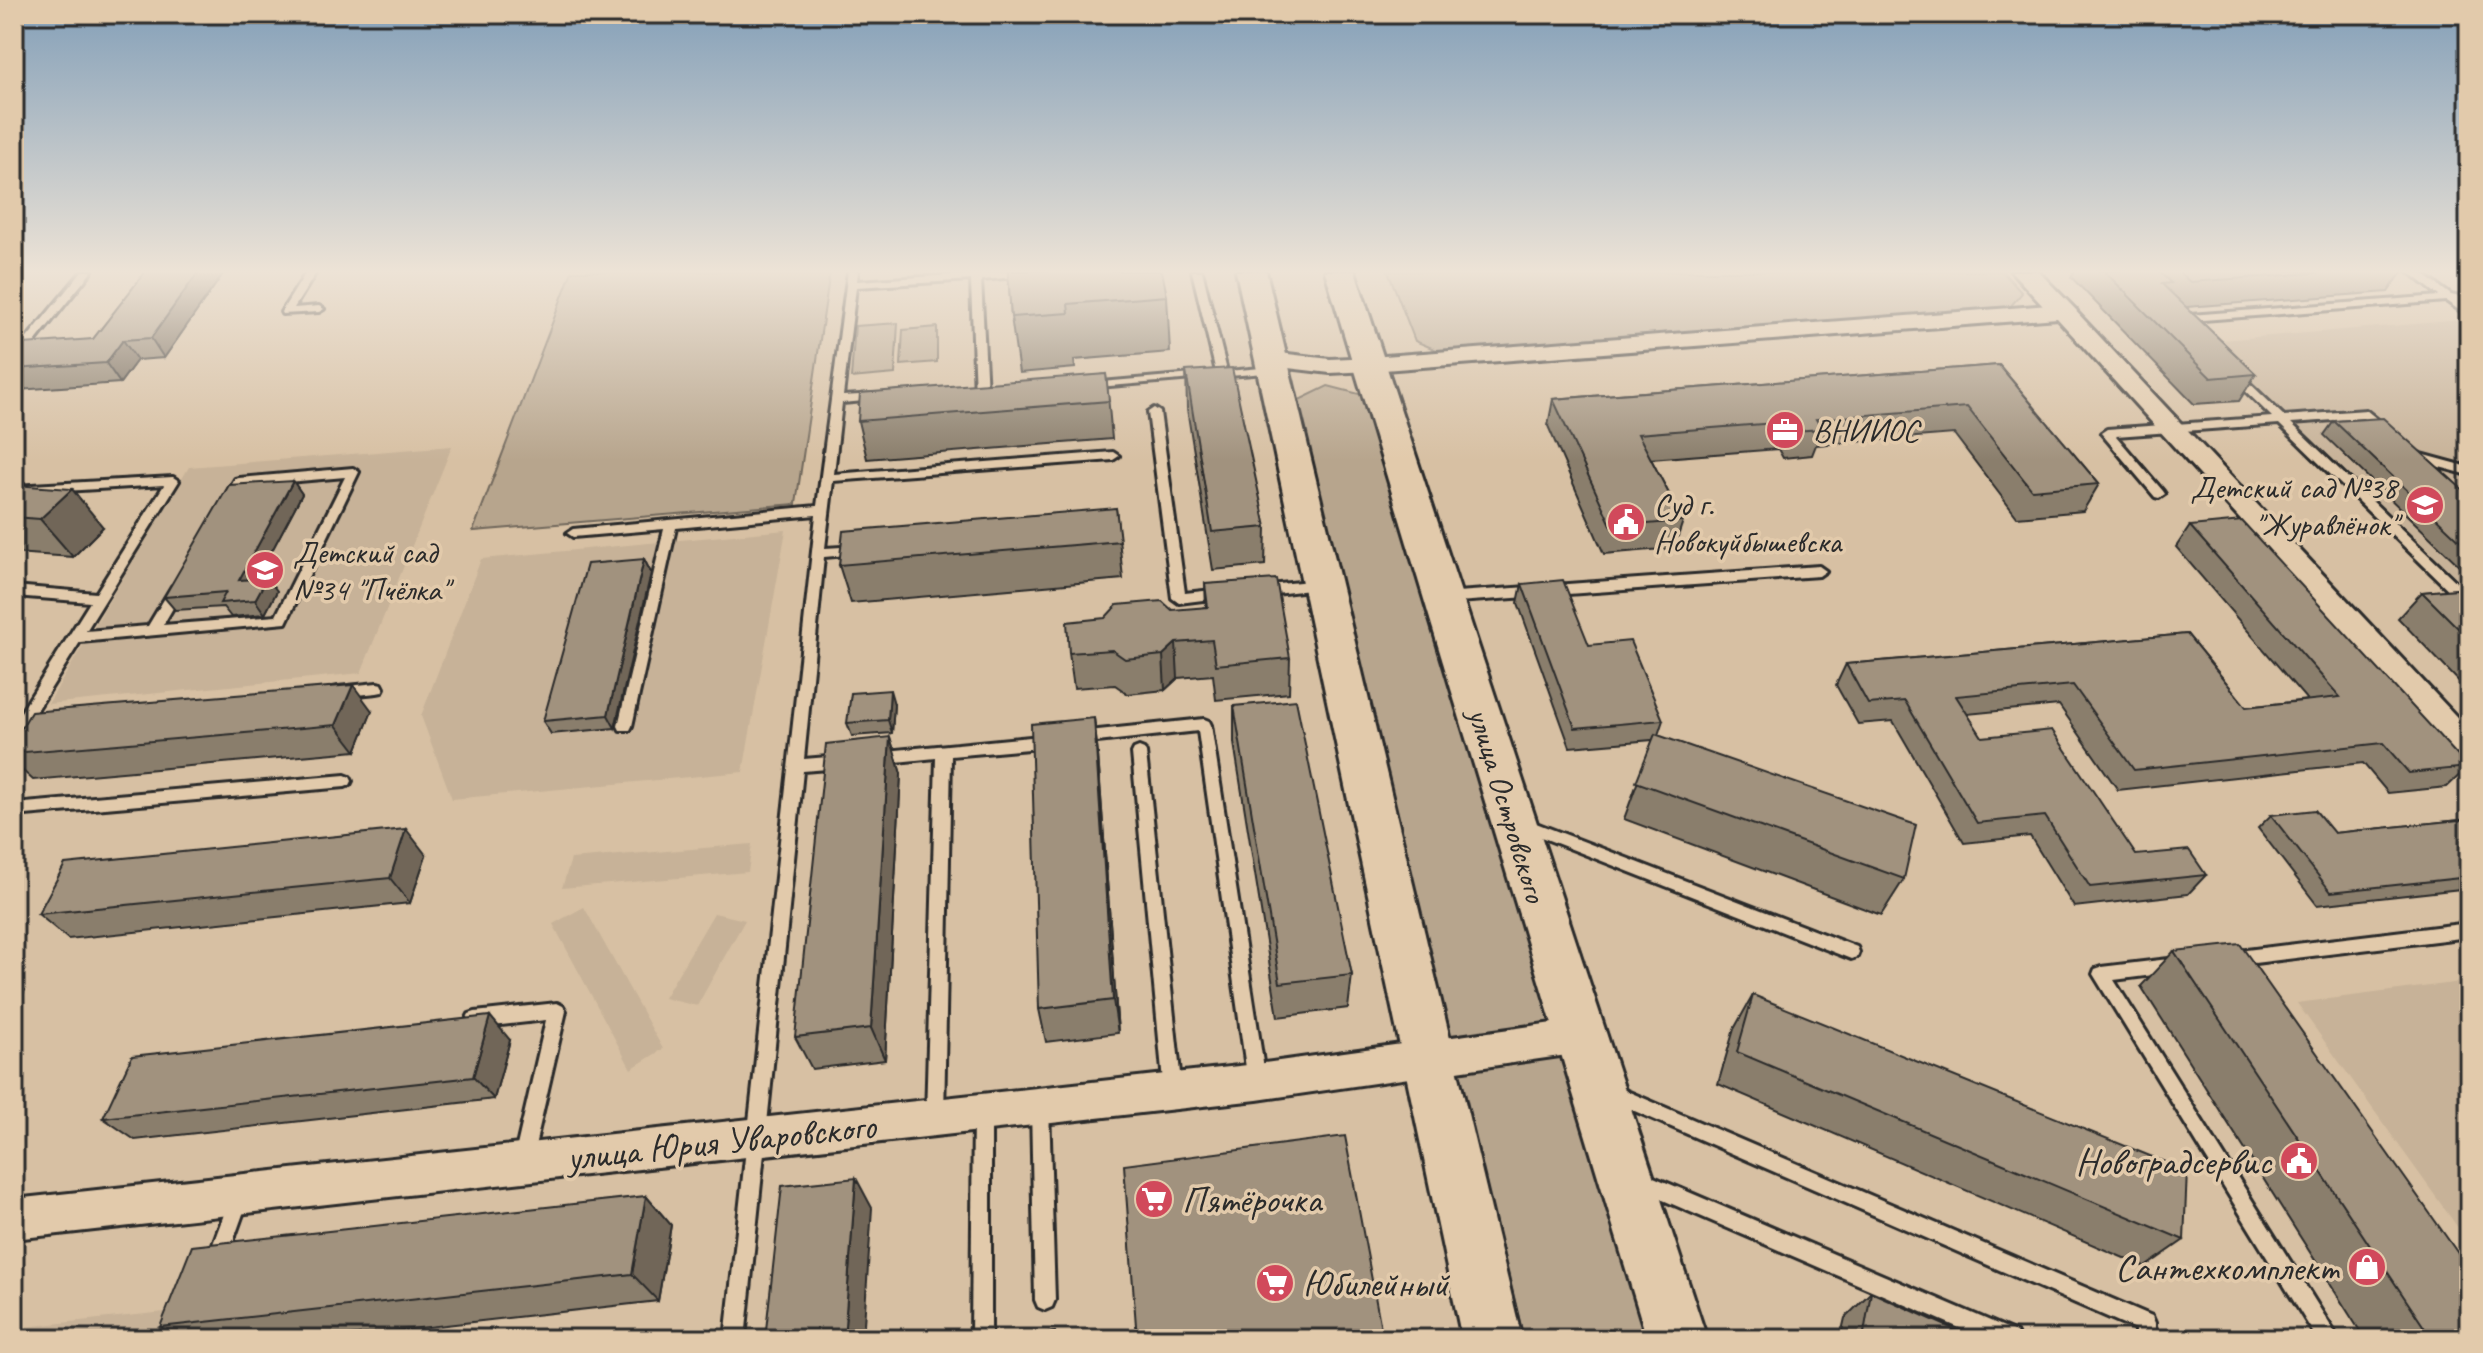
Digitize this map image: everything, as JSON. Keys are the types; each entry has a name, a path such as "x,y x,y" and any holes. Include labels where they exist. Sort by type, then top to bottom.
{"main road":[{"path":"1265,334 1492,1339"},
{"name":"улица Островского","path":"1361,334 1677,1339"}],"street":[{"path":"1272,364 1371,364 1761,334"},
{"path":"2085,334 2469,750"},
{"name":"улица Юрия Уваровского","path":"14,1219 1173,1092 1581,1036"}],"lane":[{"path":"14,361 36,334"},
{"path":"735,1339 823,510 845,334"},
{"path":"978,334 981,396 996,395"},
{"path":"1212,334 1222,374"},
{"path":"2219,360 2469,602"},
{"path":"1071,388 1222,374 1272,364"},
{"path":"966,391 980,390"},
{"path":"837,400 894,396"},
{"path":"1154,412 1179,598 1322,585"},
{"path":"2159,494 2107,433 2366,414 2389,435"},
{"path":"2400,445 2412,456 2469,471"},
{"path":"827,478 1113,456"},
{"path":"75,637 281,620 353,472 239,482 224,509"},
{"path":"14,490 173,481 98,598 32,718 14,735"},
{"path":"573,533 823,510"},
{"path":"625,726 671,524"},
{"path":"819,553 866,549"},
{"path":"1443,598 1819,571"},
{"path":"153,630 184,576"},
{"path":"14,591 98,598"},
{"path":"316,694 377,688"},
{"path":"796,766 1204,725 1257,1082"},
{"path":"935,1118 944,751"},
{"path":"1139,753 1173,1092"},
{"path":"14,810 345,781"},
{"path":"1512,820 1851,952"},
{"path":"2329,1339 2101,974 2198,962 2241,964 2469,930"},
{"path":"463,1021 557,1011 522,1164"},
{"path":"1598,1086 2145,1323 2145,1339"},
{"path":"1040,1107 1045,1300"},
{"path":"981,1339 982,1113"},
{"path":"1625,1174 2009,1339"},
{"path":"208,1283 241,1194"}],"shaded area":[{"path":"548,334 821,334 796,504 473,531"},
{"path":"854,334 897,334 895,374 851,378"},
{"path":"903,334 937,334 937,362 901,365"},
{"path":"1412,334 1662,334 1439,351 1415,341"},
{"name":"Детский сад №38 \"Журавлёнок\"","path":"2293,334 2469,334 2469,589 2210,341"},
{"path":"1328,386 1367,396 1557,1035 1454,1051 1295,402"},
{"name":"Детский сад №34 \"Пчёлка\"","path":"452,446 361,673 48,704 189,467"},
{"path":"786,530 743,772 452,799 421,716 481,559"},
{"path":"752,844 748,872 562,888 571,859"},
{"path":"584,907 663,1049 631,1069 553,924"},
{"path":"714,913 745,920 697,1006 664,998"},
{"path":"2469,981 2469,1243 2297,1003"},
{"path":"1561,1048 1647,1339 1524,1339 1457,1064"},
{"path":"165,1312 154,1339 14,1339 14,1328"}],"building":[{"path":"97,334 154,334 151,338 123,340 106,363 14,369 14,354 23,344 93,339"},
{"path":"2167,334 2214,334 2256,374 2211,378"},
{"path":"1999,365 2099,484 2032,490 1967,407 1816,419 1822,429 1793,431 1787,422 1638,434 1683,521 1612,527 1553,399"},
{"path":"1232,368 1266,527 1212,532 1186,371"},
{"path":"1106,374 1109,401 858,421 860,393"},
{"path":"2383,418 2462,489 2469,489 2469,549 2334,421"},
{"path":"293,481 239,580 267,578 255,600 220,603 226,592 164,597 229,485"},
{"path":"14,485 72,489 40,519 14,517"},
{"path":"1116,508 1120,541 839,565 843,531"},
{"path":"2242,521 2468,767 2409,773 2383,743 2134,770 2073,685 1956,696 1982,737 2052,730 2136,855 2189,850 2206,875 2090,887 2045,816 1977,823 1905,701 1868,704 1846,664 2187,634 2246,707 2340,697 2190,526"},
{"path":"644,559 608,715 543,721 587,564"},
{"path":"1276,579 1290,658 1216,665 1212,640 1176,643 1163,655 1125,659 1112,650 1069,653 1067,622 1105,618 1117,605 1162,601 1172,610 1208,607 1205,584"},
{"path":"1563,580 1589,645 1630,641 1663,720 1575,728 1522,584"},
{"path":"2469,588 2469,639 2422,592"},
{"path":"353,685 336,725 14,753 14,740 31,712"},
{"path":"890,690 888,720 847,723 851,693"},
{"path":"1296,700 1352,975 1280,983 1234,706"},
{"path":"1094,718 1113,1000 1039,1009 1031,724"},
{"path":"1655,734 1916,825 1904,879 1636,782"},
{"path":"890,737 871,1028 795,1037 826,744"},
{"path":"2315,810 2334,833 2469,819 2469,877 2331,892 2271,815"},
{"path":"406,829 390,878 38,914 65,864"},
{"path":"2240,944 2469,1269 2469,1339 2432,1339 2174,951"},
{"path":"1753,995 2187,1171 2184,1240 1737,1052"},
{"path":"490,1016 473,1077 103,1118 132,1056"},
{"path":"1345,1136 1383,1339 1137,1339 1124,1165"},
{"path":"856,1178 844,1339 765,1339 782,1186"},
{"path":"646,1196 632,1274 160,1327 192,1246"},
{"path":"1871,1292 1975,1339 1863,1339"},
{"path":"1055,1332 1055,1339 1013,1339 1013,1337"}],"place":[{"name":"ВНИИОС","path":"1785,430"},
{"name":"Детский сад №38 \"Журавлёнок\"","path":"2425,505"},
{"name":"Суд г. Новокуйбышевска","path":"1626,522"},
{"name":"Детский сад №34 \"Пчёлка\"","path":"265,570"},
{"name":"Новоградсервис","path":"2299,1161"},
{"name":"Пятёрочка","path":"1154,1199"},
{"name":"Сантехкомплект","path":"2367,1267"},
{"name":"Юбилейный","path":"1275,1283"}]}
